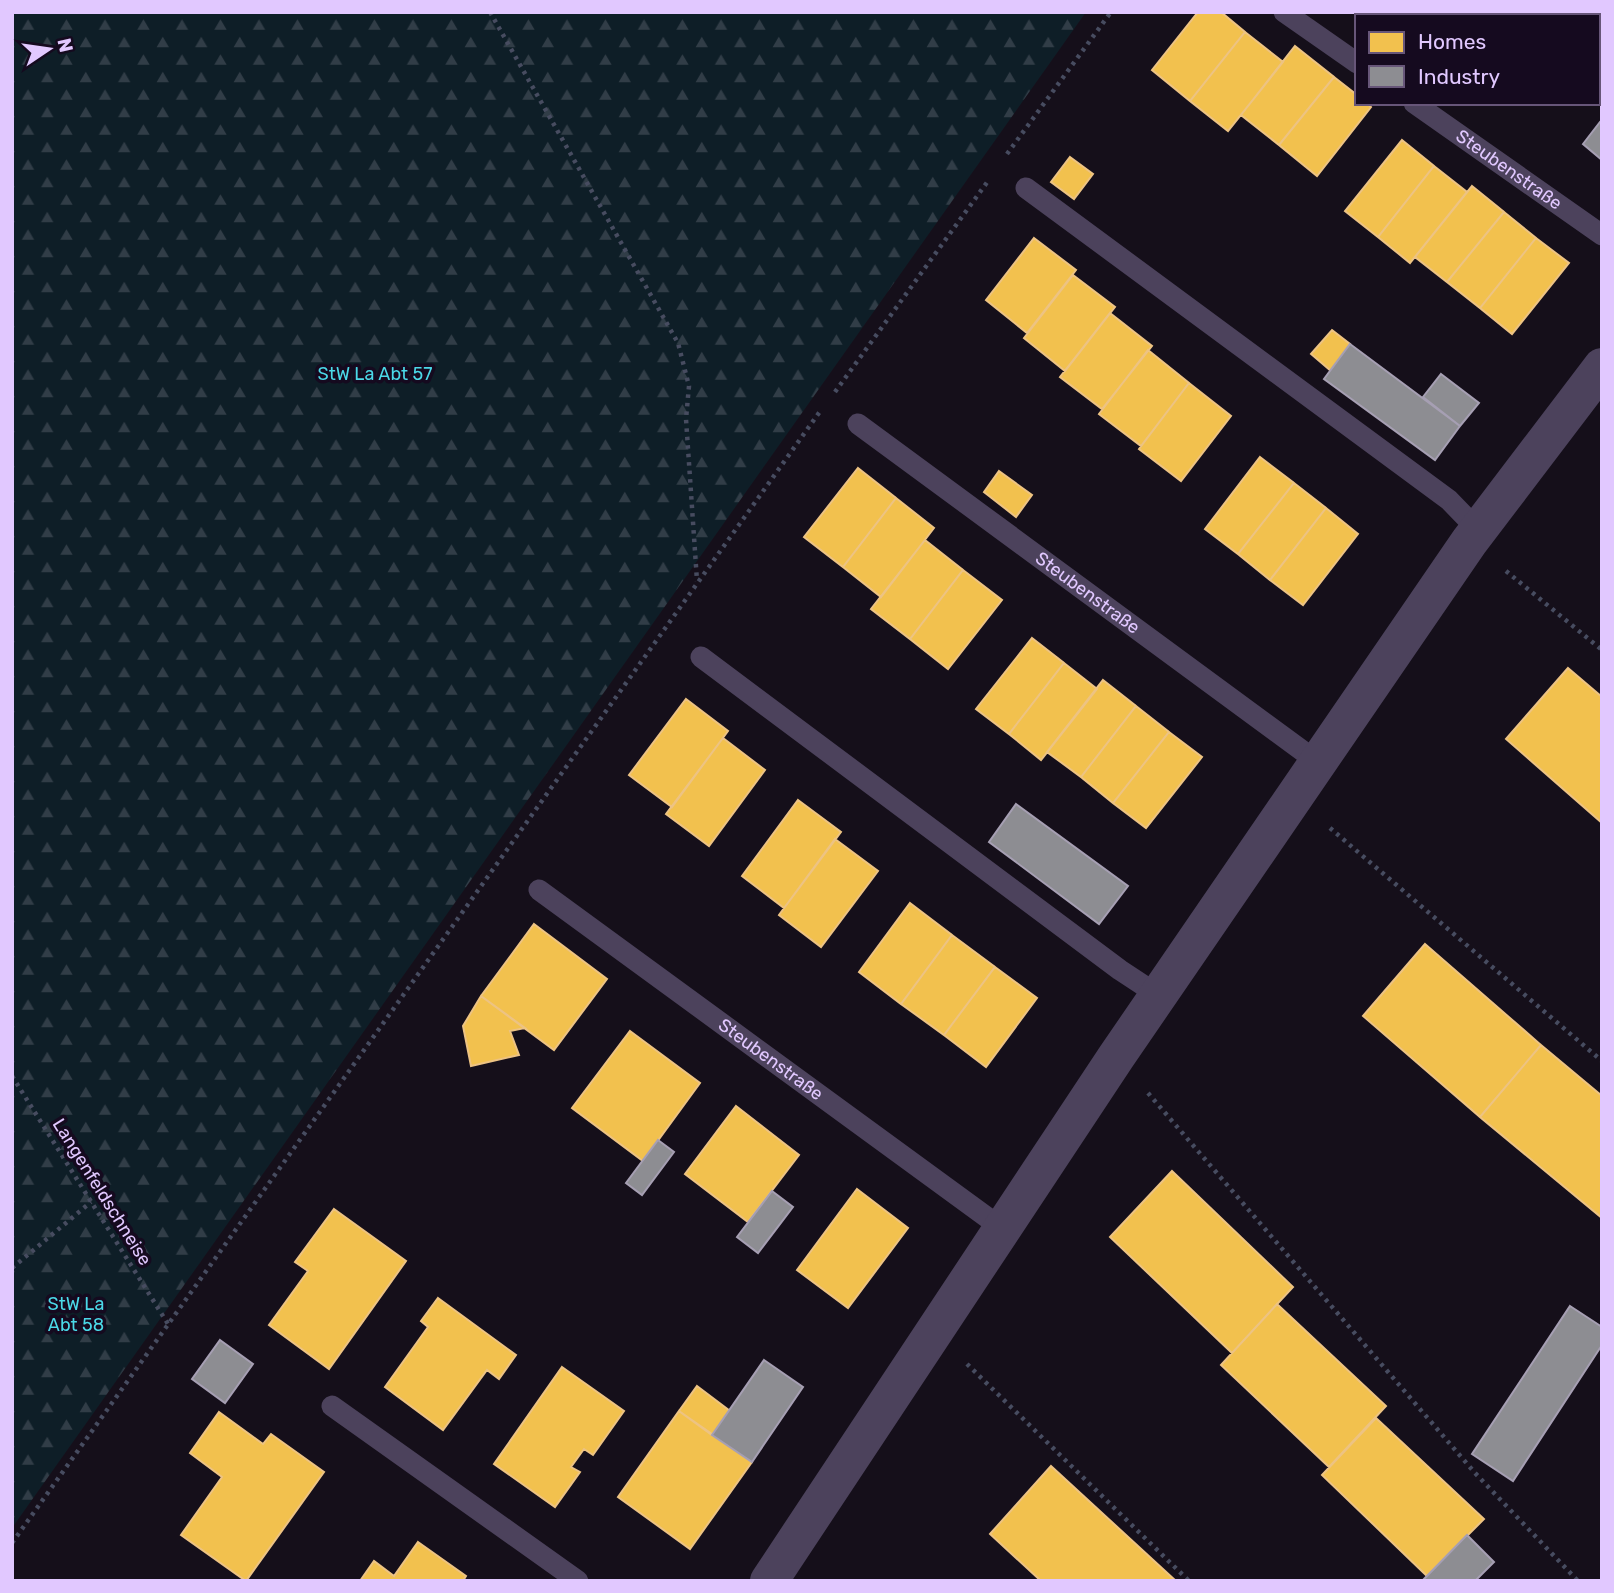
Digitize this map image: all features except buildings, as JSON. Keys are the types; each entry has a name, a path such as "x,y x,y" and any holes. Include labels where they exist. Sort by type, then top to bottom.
{"street":[{"path":"769,1581 1158,995 1474,536 1602,367"}],"lane":[{"path":"1284,12 1355,62"},
{"name":"Steubenstraße","path":"1417,105 1602,235"},
{"path":"1026,188 1449,500 1474,536"},
{"name":"Steubenstraße","path":"858,424 1319,763"},
{"path":"701,657 1120,970 1158,995"},
{"name":"Steubenstraße","path":"539,890 1003,1229"},
{"path":"332,1406 578,1581"}],"path":[{"path":"490,12 678,343 689,386 686,419 697,582"},
{"path":"1007,155 1111,12"},
{"path":"12,1543 697,582 990,177"},
{"path":"1474,536 1602,650"},
{"path":"1292,801 1323,822 1602,1061"},
{"path":"1116,1057 1475,1473 1578,1581"},
{"name":"Langenfeldschneise","path":"12,1076 168,1324"},
{"path":"12,1268 91,1202"},
{"path":"933,1336 957,1354 1189,1581"}],"green space":[{"name":"StW La Abt 57","path":"12,12 1086,12 12,1528"}],"park label":[{"name":"StW La Abt 58","path":"76,1314"}]}
